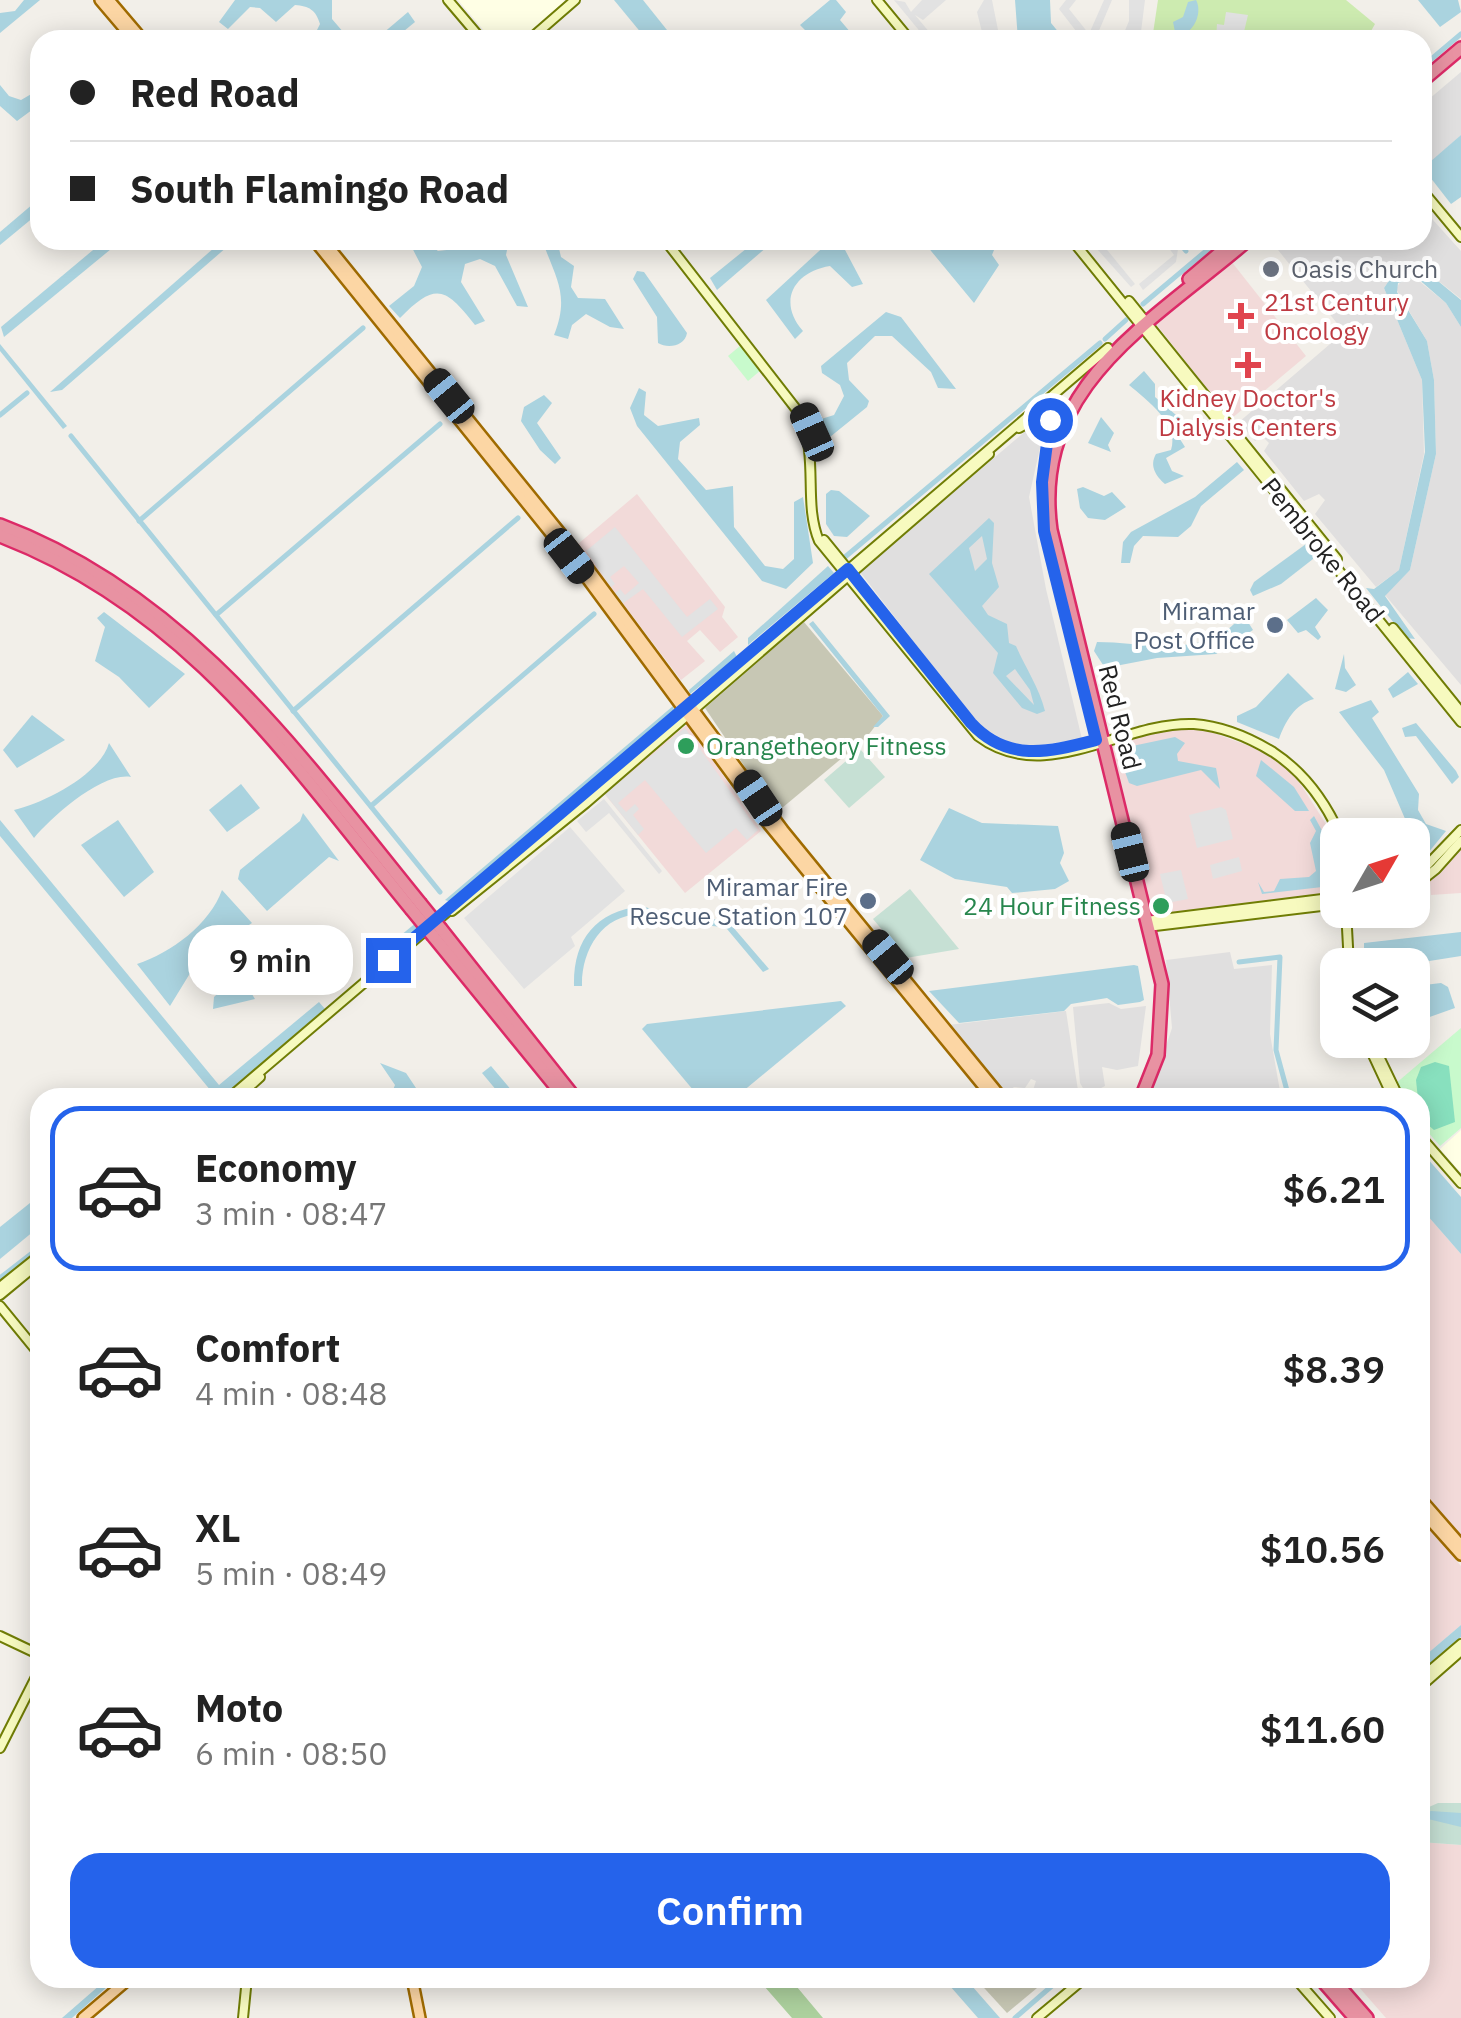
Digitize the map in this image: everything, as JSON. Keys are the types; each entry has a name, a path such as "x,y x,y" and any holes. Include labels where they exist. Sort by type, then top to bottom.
{"highway":[{"path":"1432,73 1461,48"},
{"path":"1432,83 1461,58"},
{"path":"1108,353 1126,344 1224,250"},
{"path":"1108,353 1235,250"},
{"name":"Red Road","path":"1108,353 1051,435 1042,482 1044,531 1163,1002 1158,1055 1141,1088"},
{"name":"Red Road","path":"1064,412 1052,456 1048,508 1100,741"},
{"path":"1038,416 1050,420 1051,435"},
{"path":"0,525 101,573 206,653 254,699 416,906 567,1088"},
{"path":"0,536 103,586 208,667 416,906"},
{"name":"Red Road","path":"1145,924 1156,985 1147,1075"},
{"path":"437,932 556,1088"},
{"path":"1329,1988 1355,2018"},
{"path":"1341,1988 1367,2018"}],"main road":[{"path":"100,0 126,30"},
{"path":"109,0 134,30"},
{"path":"451,0 476,30"},
{"path":"540,30 575,0"},
{"path":"880,0 905,30"},
{"path":"1432,202 1461,237"},
{"path":"322,250 572,554"},
{"path":"330,250 572,554 783,830 994,1088"},
{"path":"675,250 804,412 816,446 819,529 848,574 988,739 1034,753 1166,728 1210,727 1263,746 1294,768 1326,806 1330,818"},
{"name":"Pembroke Road","path":"1083,250 1461,712"},
{"name":"Pembroke Road","path":"1144,323 1461,722"},
{"path":"242,1088 1108,353"},
{"path":"848,574 1001,442 1038,416 1064,412"},
{"path":"689,709 781,840 985,1088"},
{"path":"1437,865 1461,830"},
{"path":"1430,870 1461,841"},
{"path":"1145,924 1320,903"},
{"path":"1377,1058 1391,1088"},
{"path":"1430,1144 1461,1180"},
{"path":"0,1291 30,1266"},
{"path":"0,1306 30,1343"},
{"path":"1430,1509 1461,1545"},
{"path":"1430,1520 1461,1555"},
{"path":"0,1638 30,1653"},
{"path":"1430,1670 1461,1644"},
{"path":"1430,1679 1461,1652"},
{"path":"0,1748 30,1689"},
{"path":"75,2018 110,1988"},
{"path":"84,2018 118,1988"},
{"path":"243,2018 246,1988"},
{"path":"412,1988 418,2018"},
{"path":"1033,2018 1070,1988"},
{"path":"1302,1988 1328,2018"}],"shaded area":[{"path":"458,0 565,2 533,30 484,30"},
{"path":"894,0 905,2 911,12 922,0 946,0 923,20 915,15 928,30 919,30"},
{"path":"984,0 992,0 998,30 982,30 977,12"},
{"path":"1066,0 1076,0 1069,9 1086,30 1075,30 1059,9"},
{"path":"1104,0 1112,0 1099,30 1091,30"},
{"path":"1129,0 1145,0 1141,30 1125,30"},
{"path":"1226,12 1248,15 1244,30 1217,30 1217,24 1224,25"},
{"path":"1461,72 1461,135 1432,161 1432,97"},
{"path":"1432,219 1461,251 1461,299 1416,263 1396,270 1384,288 1422,380 1424,454 1399,570 1376,587 1315,514 1325,500 1319,494 1304,501 1264,451 1269,443 1262,436 1255,441 1239,422 1344,332 1278,250 1432,250"},
{"path":"1098,250 1107,250 1135,284 1131,287"},
{"path":"1170,250 1178,250 1176,262 1143,290 1139,284 1174,255"},
{"path":"1231,261 1306,356 1231,419 1156,324"},
{"path":"1413,276 1446,303 1461,327 1461,685 1385,595 1410,570 1436,454 1434,380 1427,341 1396,289 1402,279"},
{"path":"1035,423 1044,430 1029,497 1046,589 1082,739 1019,748 978,725 860,572"},
{"path":"637,494 725,607 722,617 738,637 720,652 700,630 687,641 705,661 681,680 578,544"},
{"path":"615,527 687,617 710,599 718,609 682,637 643,589 622,604 614,594 620,589 625,595 639,583 624,566 610,577 615,584 611,587 586,551"},
{"path":"804,622 883,716 866,738 776,813 705,708"},
{"path":"688,724 761,831 685,893 603,792"},
{"path":"1197,727 1266,752 1296,777 1322,818 1320,897 1155,918 1149,915 1110,750 1112,744 1158,731"},
{"path":"685,728 758,830 747,840 736,828 706,853 645,780 618,803 626,812 635,804 639,809 633,815 644,829 638,835 605,794"},
{"path":"860,749 885,777 849,808 824,780"},
{"path":"604,799 662,871 659,874 609,813 586,832 577,821"},
{"path":"1221,807 1226,810 1233,839 1197,848 1189,815"},
{"path":"570,827 625,891 571,937 575,946 524,989 464,918"},
{"path":"1461,844 1461,893 1431,895 1430,881"},
{"path":"1239,857 1242,871 1213,879 1210,865"},
{"path":"1181,870 1188,899 1167,903 1160,874"},
{"path":"910,889 959,949 906,958 873,919"},
{"path":"1230,952 1234,969 1272,965 1270,1034 1279,1088 1152,1088 1172,1028 1166,960"},
{"path":"1109,1003 1121,1009 1146,1006 1138,1066 1117,1070 1102,1067 1105,1086 1083,1088 1073,1007"},
{"path":"1066,1011 1078,1088 1034,1088 1036,1081 1031,1079 1025,1088 999,1088 948,1025"},
{"path":"1461,1130 1461,1173 1440,1149"},
{"path":"1430,1218 1461,1254 1461,1536 1430,1500"},
{"path":"1430,1530 1461,1566 1461,1625 1430,1651"},
{"path":"1461,1803 1461,1845 1430,1843 1430,1807"},
{"path":"1430,1843 1461,1845 1461,2018 1386,2018 1360,1988 1430,1988"},
{"path":"984,1988 1037,1988 1007,2013"}],"green space":[{"path":"1158,0 1346,0 1375,24 1372,30 1154,30"},
{"path":"740,346 761,370 748,381 728,356"},
{"path":"1461,1028 1461,1128 1440,1146 1430,1134 1430,1088 1397,1088 1395,1084"},
{"path":"1435,1062 1449,1066 1455,1122 1434,1130 1430,1127 1430,1088 1417,1088 1421,1067"},
{"path":"766,1988 798,1988 823,2018 792,2018"}],"water":[{"path":"24,0 40,0 0,33 0,13 15,11"},
{"path":"235,0 332,0 332,19 341,30 317,30 320,24 316,15 295,5 276,22 260,8 250,7 228,29 219,22"},
{"path":"614,0 643,0 667,30 639,30"},
{"path":"830,0 836,0 846,12 840,20 848,30 805,30 800,25"},
{"path":"1015,0 1050,0 1051,23 1057,30 1017,30"},
{"path":"1196,0 1198,4 1193,27 1175,30 1173,22 1183,17 1188,2"},
{"path":"1418,0 1458,0 1461,12 1440,27"},
{"path":"408,12 415,22 405,30 387,30"},
{"path":"0,85 9,96 21,100 30,95 30,111 17,121 0,106"},
{"path":"1461,135 1461,197 1451,204 1432,180 1432,160"},
{"path":"30,206 30,220 0,245 0,232"},
{"path":"93,250 110,250 4,337 1,327"},
{"path":"212,250 223,250 62,390 50,392"},
{"path":"413,250 507,250 528,307 517,306 495,266 480,259 465,264 461,282 485,321 475,325 456,303 440,294 423,298 400,318 389,306 414,286 422,267"},
{"path":"546,250 559,250 561,257 574,266 571,287 578,298 605,299 624,329 610,327 586,314 572,325 568,339 554,335 561,309 556,277"},
{"path":"745,250 763,250 717,290 710,278"},
{"path":"820,250 845,250 863,284 852,287 830,266 807,274 793,290 791,299 795,320 803,331 795,339 766,300"},
{"path":"930,250 994,250 992,255 999,265 974,303"},
{"path":"1416,263 1461,300 1461,327 1446,303 1416,277 1398,283 1397,292 1427,341 1434,380 1436,454 1410,570 1385,596 1415,639 1406,638 1366,588 1374,589 1399,570 1425,452 1422,380 1384,288 1396,270"},
{"path":"637,271 644,272 687,333 680,343 658,343 657,317 633,279"},
{"path":"886,312 901,317 956,389 938,388 931,372 892,336 875,336 847,363 849,380 869,401 867,407 825,441 818,420 834,415 844,396 840,385 822,373 821,366"},
{"path":"0,344 67,426 63,429 0,351"},
{"path":"1144,371 1155,384 1155,397 1183,421 1178,436 1185,447 1166,458 1172,471 1184,476 1165,484 1153,463 1156,454 1171,450 1171,431 1160,414 1129,385"},
{"path":"639,388 646,392 644,415 658,426 699,418 700,425 680,442 678,459 706,490 733,486 734,527 765,566 783,569 794,559 794,502 803,497 813,563 786,589 762,581 637,426 630,408"},
{"path":"544,395 552,403 537,423 561,458 555,464 540,450 521,421 524,407"},
{"path":"1101,417 1114,433 1108,445 1111,452 1088,443"},
{"path":"1237,462 1244,470 1201,506 1191,526 1178,537 1143,536 1134,546 1130,563 1121,563 1123,542 1131,532 1195,497"},
{"path":"1083,487 1104,496 1112,492 1126,507 1105,520 1088,518 1080,508 1077,489"},
{"path":"839,491 870,516 847,537 834,536 826,524 826,494"},
{"path":"989,518 994,523 992,563 999,587 982,606 988,615 1007,624 1009,643 1016,646 1045,711 1037,714 1022,708 993,673 998,653 929,574","holes":["982,536 987,559 975,571 969,548","1015,669 1030,690 1034,705 1006,676"]},
{"path":"1306,544 1315,554 1313,559 1281,584 1253,596 1250,590 1254,582"},
{"path":"828,566 834,573 748,645 748,638"},
{"path":"1316,598 1328,610 1315,627 1321,637 1318,640 1306,630 1298,633 1287,620"},
{"path":"104,612 185,674 149,708 119,677 95,661 105,627 97,618"},
{"path":"1243,614 1253,630 1216,654 1157,658 1105,668 1094,651 1097,642 1194,644 1229,629"},
{"path":"813,621 890,716 878,727 873,727 883,716 809,624"},
{"path":"734,651 737,657 690,694 689,690"},
{"path":"1344,654 1345,668 1356,685 1346,692 1335,689"},
{"path":"1408,672 1418,684 1393,698 1388,689"},
{"path":"1288,673 1314,699 1292,714 1279,739 1237,722 1237,716 1256,707"},
{"path":"1371,700 1379,712 1372,718 1419,794 1418,810 1423,818 1405,818 1384,770 1339,712"},
{"path":"673,706 674,710 451,902 445,900"},
{"path":"32,715 65,740 17,768 3,750"},
{"path":"1416,723 1456,771 1459,777 1452,784 1416,736 1405,737 1402,728"},
{"path":"1175,737 1185,743 1177,754 1178,761 1216,768 1220,789 1201,770 1137,786 1129,783 1119,755 1123,748"},
{"path":"109,743 131,777 119,777 92,789 34,838 14,810 69,786 95,766"},
{"path":"1261,760 1294,787 1309,811 1295,811 1256,776"},
{"path":"241,784 260,808 227,832 209,810"},
{"path":"949,808 982,823 1058,826 1064,853 1060,863 1069,881 1055,889 1012,893 1007,887 955,879 920,860"},
{"path":"303,813 339,861 329,857 267,911 238,879 240,870 300,821"},
{"path":"1314,816 1320,827 1320,887 1262,894 1258,882 1264,892 1274,891 1280,879 1309,877 1316,871 1310,843 1316,831 1310,820"},
{"path":"0,820 219,1085 319,1002 325,1009 233,1088 209,1088 0,836"},
{"path":"118,820 154,872 124,897 81,845"},
{"path":"1430,825 1446,831 1430,851"},
{"path":"222,890 252,923 200,957 170,1006 137,964 188,936 208,914"},
{"path":"641,906 686,918 727,920 769,969 763,972 727,929 679,925 653,916 633,915 620,918 599,934 586,958 582,986 574,986 578,955 590,931 611,915"},
{"path":"417,922 420,927 371,970 367,963"},
{"path":"1461,932 1461,956 1430,961 1430,948 1364,948 1364,943"},
{"path":"1138,966 1144,1000 1118,1005 1107,998 1071,1004 1064,1011 959,1023 929,991"},
{"path":"239,973 255,999 213,1009 214,997"},
{"path":"1430,984 1448,987 1455,1008 1430,1017"},
{"path":"841,1001 846,1006 747,1088 691,1088 642,1029 647,1024"},
{"path":"380,1063 406,1073 416,1088 394,1088"},
{"path":"491,1066 509,1088 494,1088 482,1073"},
{"path":"1430,1161 1461,1197 1461,1254 1430,1218"},
{"path":"30,1203 30,1234 0,1259 0,1227"},
{"path":"1461,1625 1461,1637 1430,1664 1430,1651"},
{"path":"1430,1812 1461,1813 1461,1827 1430,1819"},
{"path":"96,1988 106,1988 72,2018 62,2018"},
{"path":"952,1988 974,1988 1000,2018 978,2018"}],"waterway":[{"path":"1432,59 1461,34"},
{"path":"1143,304 1207,250"},
{"path":"1105,339 1126,320"},
{"path":"139,521 363,328"},
{"path":"845,557 1100,343"},
{"path":"0,415 27,393"},
{"path":"216,615 440,424"},
{"path":"71,436 440,892"},
{"path":"293,711 518,518"},
{"path":"371,806 594,614"},
{"path":"1239,962 1280,957 1276,1050 1286,1088"},
{"path":"0,1278 30,1255"},
{"path":"1015,2018 1050,1988"}],"place":[{"name":"Oasis Church","path":"1271,269"},
{"name":"21st Century Oncology","path":"1241,316"},
{"name":"Kidney Doctor's Dialysis Centers","path":"1248,365"},
{"name":"Miramar Post Office","path":"1275,625"},
{"name":"Orangetheory Fitness","path":"686,746"},
{"name":"Miramar Fire Rescue Station 107","path":"868,901"},
{"name":"24 Hour Fitness","path":"1161,906"}],"route":[{"path":"388,960 848,569 988,739 1034,753 1096,740 1044,531 1042,482 1050,420"}]}
